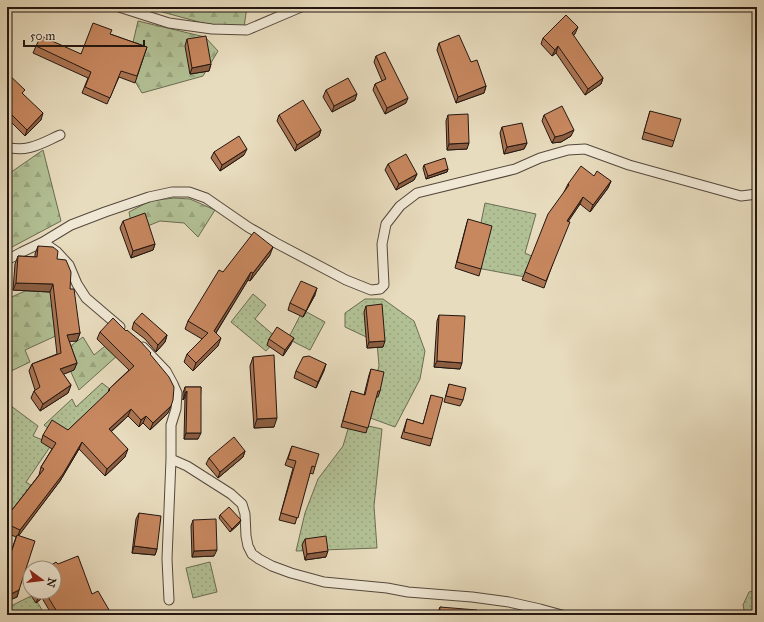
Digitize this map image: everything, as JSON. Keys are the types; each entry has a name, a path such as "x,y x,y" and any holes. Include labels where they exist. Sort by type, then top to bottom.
{"lane":[{"path":"119,7 169,23 212,29 247,30 301,7"},
{"path":"7,147 21,150 60,135"},
{"path":"7,260 43,242 71,225 149,197 172,192 188,192 206,198 248,227 276,243 346,280 371,290 380,289 384,285 382,244 386,224 400,206 417,193 515,169 540,158 568,150 585,149 629,165 741,196 757,194"},
{"path":"43,242 57,252 69,265 77,284 86,298 141,344 166,372 173,384 176,393 176,409 171,424 167,559 169,600"},
{"path":"171,459 192,469 231,494 242,504 245,514 246,536 250,550 259,560 272,566 290,573 324,582 509,602 540,608 562,615"}],"green space":[{"path":"144,7 247,7 244,27 210,25"},
{"path":"138,21 205,37 218,51 203,76 142,93 127,68"},
{"path":"43,150 61,221 7,251 7,175"},
{"path":"174,198 190,199 215,210 198,237 184,223 160,221 133,232 129,212 150,201"},
{"path":"485,203 536,214 525,253 540,260 536,279 472,267"},
{"path":"50,280 71,329 25,350 30,362 9,372 7,368 7,336 12,333 7,322 7,299"},
{"path":"253,294 266,305 255,319 277,338 266,351 231,322"},
{"path":"365,299 383,299 414,321 425,351 420,379 395,427 365,416 379,366 377,342 345,327 345,313"},
{"path":"303,310 325,322 310,350 288,339"},
{"path":"83,337 94,355 110,342 118,355 79,390 62,352"},
{"path":"102,383 123,399 65,442 44,425 72,399 76,407"},
{"path":"7,403 38,426 33,436 52,444 26,482 38,490 7,521"},
{"path":"350,422 382,429 374,506 377,548 296,551 305,513 318,479 343,446"},
{"path":"210,562 217,592 193,598 186,568"},
{"path":"757,590 757,615 745,615 743,605 749,592"},
{"path":"23,600 36,600 45,615 7,615 7,608"}],"building":[{"path":"566,15 578,27 572,33 603,78 588,89 558,46 555,50 543,38"},
{"path":"93,23 112,30 110,34 147,47 137,76 121,71 110,98 85,87 91,72 36,46 41,36 81,54"},
{"path":"459,35 471,62 477,60 486,86 458,97 439,43"},
{"path":"206,36 211,64 192,68 187,39"},
{"path":"385,52 408,98 387,108 375,84 386,79 376,56"},
{"path":"7,73 25,90 22,93 43,113 27,130 7,110"},
{"path":"348,78 357,94 334,106 326,90"},
{"path":"303,100 321,130 297,145 279,115"},
{"path":"562,106 574,130 555,137 544,115"},
{"path":"650,111 681,119 674,141 644,132"},
{"path":"468,114 469,143 449,144 448,115"},
{"path":"522,123 527,143 507,147 502,127"},
{"path":"239,136 247,149 222,165 214,152"},
{"path":"406,154 417,174 399,184 388,164"},
{"path":"445,158 448,169 428,176 424,165"},
{"path":"581,166 594,176 597,171 611,181 593,205 583,197 567,221 570,222 546,281 525,272 548,214"},
{"path":"145,213 155,244 133,251 123,221"},
{"path":"468,219 492,226 481,269 457,262"},
{"path":"254,232 273,247 253,273 251,272 214,331 221,338 196,363 187,354 208,333 188,321 219,270 223,272"},
{"path":"38,246 53,247 58,251 57,259 66,260 71,272 70,289 74,289 80,333 67,335 77,363 60,369 71,385 43,404 34,391 40,387 32,364 61,353 53,284 16,283 18,256 37,257"},
{"path":"301,281 317,288 306,311 290,303"},
{"path":"382,304 385,341 369,342 366,306"},
{"path":"142,313 167,335 158,345 134,322"},
{"path":"439,315 465,316 462,363 437,361"},
{"path":"113,318 126,331 127,330 140,341 169,377 174,387 171,406 153,423 146,416 141,420 131,409 109,429 128,449 107,469 82,442 63,474 20,530 7,524 7,507 12,510 44,469 41,467 56,443 43,435 52,420 68,430 134,366 100,332"},
{"path":"277,327 294,338 285,350 269,339"},
{"path":"274,355 277,418 257,419 253,357"},
{"path":"309,356 326,364 318,382 296,371 303,357"},
{"path":"371,369 384,372 380,391 378,391 368,428 343,421 351,391 365,395"},
{"path":"449,384 466,388 463,400 446,396"},
{"path":"185,387 201,387 201,433 186,433 187,391 185,393"},
{"path":"431,395 443,398 432,439 404,432 407,419 423,424"},
{"path":"234,437 245,451 220,472 209,458"},
{"path":"292,446 319,454 315,467 312,466 298,518 281,513 296,461 288,459"},
{"path":"229,507 241,520 232,529 220,515"},
{"path":"139,513 161,516 157,549 134,546"},
{"path":"216,519 217,550 194,551 193,520"},
{"path":"17,535 35,541 29,560 22,560 22,581 19,590 7,596 7,565"},
{"path":"326,536 328,551 307,554 305,539"},
{"path":"78,556 92,594 98,591 112,615 59,615 50,600 62,600 62,562"},
{"path":"440,607 477,610 476,615 439,615"}]}
